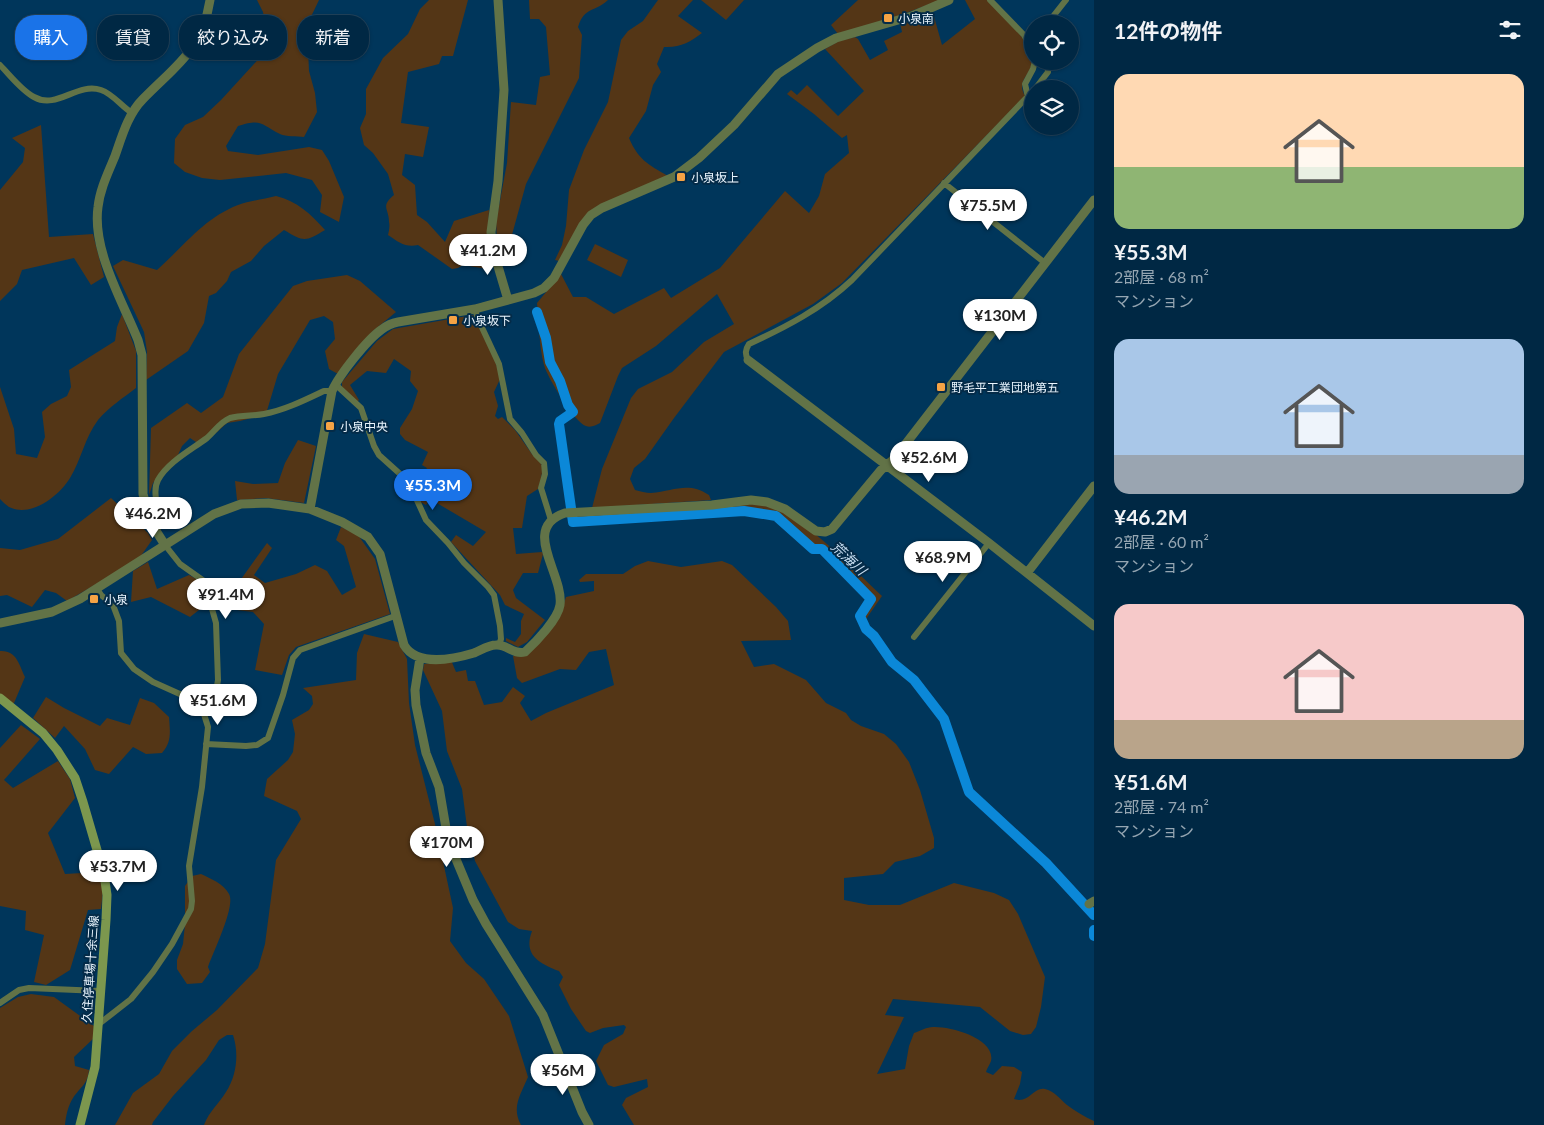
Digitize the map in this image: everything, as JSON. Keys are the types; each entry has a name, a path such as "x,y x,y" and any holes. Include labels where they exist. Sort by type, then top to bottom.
{"main road":[{"name":"久住停車場十余三線","path":"0,698 43,733 57,750 75,778 102,866 107,895 99,1024 95,1067 80,1125"}],"street":[{"path":"203,711 216,692 218,680 216,623 204,581 180,564 156,533 148,515 144,494 142,355 138,340 103,256 97,229 98,205 101,193 132,113 143,99 189,54 203,27 210,0"},
{"path":"498,0 504,90 498,181 491,232 492,246 508,300"},
{"path":"310,509 333,388 370,340 387,326 398,322 475,309 534,293 544,288 554,278 583,225 591,215 602,208 674,177 699,158 734,125 778,74 836,38 912,16 949,0"},
{"path":"990,0 1024,35"},
{"path":"1054,15 1066,0"},
{"path":"0,65 28,93 36,98 53,100 82,90 96,89 111,95 132,113"},
{"path":"1024,100 838,293 797,321 748,344 745,350 748,360 989,543 1094,626"},
{"path":"944,183 1045,263"},
{"path":"0,623 52,612 80,599 214,514 241,504 268,503 310,509 342,522 368,537 374,543 380,554 404,645 408,651 420,658 458,656 477,652 494,645 499,645 517,653 525,652 553,620 558,610 560,601 558,586 548,559 545,535 550,520 557,516 565,513 750,500 767,502 785,509 816,531 825,532 832,529 881,470 894,459 1094,200"},
{"path":"475,309 499,364 510,419 544,463 545,474 541,488 550,520"},
{"path":"156,533 158,519 156,486 158,480 167,469 209,436 219,424 229,418 264,414 279,410 333,388"},
{"path":"333,388 361,408 379,455 410,485 426,520 494,595 500,626 501,639 499,645"},
{"path":"1027,573 1094,486"},
{"path":"914,637 989,543"},
{"path":"97,589 101,595 113,604 119,621 121,653 134,669 153,682 182,695 203,711 208,727 202,787 189,866 191,909 172,944 153,972 131,999 99,1024"},
{"path":"206,744 246,746 261,743 268,738 296,654 300,650 395,616"},
{"path":"420,658 415,690 416,705 425,748 433,776 439,787 448,840 473,900 543,1015 589,1125"},
{"path":"0,1003 19,990 29,988 100,991"}],"shaded area":[{"path":"257,0 319,0 312,15 297,15 297,60 309,60 317,112 304,137 282,135 261,124 252,123 238,126 226,146 228,151 258,155 309,147 322,150 329,161 344,197 339,222 320,212 322,195 312,180 286,173 220,180 202,178 185,172 174,163 175,139 185,125 203,117 258,60 287,60 287,15 264,15"},
{"path":"429,0 468,0 453,56 442,56 439,64 408,72 401,123 429,127 423,157 405,154 402,175 415,185 417,215 427,222 445,242 454,221 489,210 488,238 495,265 487,269 463,265 452,269 418,245 406,245 388,235 389,217 386,205 394,195 388,174 373,153 364,145 360,128 366,114 366,89 383,58 408,34 420,9"},
{"path":"529,0 608,0 587,13 578,27 582,35 579,78 526,184 508,256 501,259 497,241 496,222 507,163 511,102 536,105 540,77 550,75 546,27 539,19 530,19"},
{"path":"658,0 693,0 678,16 702,33 684,44 664,47 657,64 661,72 653,85 646,111 629,138 636,151 644,160 668,176 596,207 582,220 559,261 555,260 562,245 566,226 569,190 584,150 608,102 621,40 628,31 643,21"},
{"path":"701,0 744,0 726,20"},
{"path":"858,0 941,0 895,17 838,34 831,25"},
{"path":"965,0 987,0 1016,29 1024,40 1024,70 1030,70 1022,86 1024,97 842,283 813,304 724,352 645,459 634,468 630,479 635,490 651,493 681,488 694,488 709,495 711,500 592,508 602,469 631,398 638,389 672,372 704,342 734,324 717,294 656,346 622,368 600,423 588,427 581,423 569,409 546,371 541,350 537,303 561,274 573,297 586,297 614,314 664,288 671,298 720,268 785,191 809,213 819,196 825,174 849,153 847,135 842,138 787,94 791,90 797,95 807,85 838,116 864,91 825,49 839,41 855,37 870,60 888,50 884,41 902,32 900,23 933,13 942,45 975,19"},
{"path":"41,125 49,237 93,234 104,277 91,285 74,258 22,270 17,284 0,301 0,190 23,162 25,148 12,138"},
{"path":"276,196 291,201 303,209 325,230 313,237 304,239 284,230 264,246 251,261 231,272 227,281 216,293 209,296 204,323 188,351 146,380 147,352 144,332 113,266 123,260 157,270 195,233 215,217 238,205"},
{"path":"595,244 628,260 621,277 587,260"},
{"path":"347,275 360,281 396,312 373,331 338,374 329,369 325,351 335,339 333,322 324,316 310,320 278,374 266,414 227,423 199,444 190,438 182,446 178,455 153,483 149,495 151,428 187,403 201,413 223,397 239,354 293,286 307,281"},
{"path":"122,314 136,351 136,388 111,407 98,420 74,471 59,492 44,503 26,510 17,510 9,507 0,499 0,387 14,429 16,454 37,458 45,437 42,412 51,404 67,396 71,387 69,370 115,341 117,327"},
{"path":"473,315 489,345 501,377 494,392 498,406 495,416 498,419 502,417 515,430 543,467 538,489 527,496 522,528 513,528 516,554 542,552 543,554 538,573 523,573 513,590 516,598 545,620 527,642 518,647 506,641 506,638 515,642 521,634 521,621 524,614 505,605 500,595 451,542 456,535 473,546 486,532 430,499 426,505 419,501 414,490 427,468 422,465 428,452 405,440 400,434 400,428 412,409 418,391 410,381 411,371 394,359 386,373 367,371 350,385 359,400 357,402 342,388 342,382 377,341 393,329"},
{"path":"298,440 316,446 304,503 266,498 237,500 235,481 253,484 278,483 285,463"},
{"path":"111,498 148,533 152,540 138,560 67,601 56,593 45,590 32,607 7,595 0,596 0,548 20,550 58,539"},
{"path":"747,504 766,506 796,520 843,558 882,596 866,619 863,616 873,598 822,547 814,547 776,514 744,509 617,521 575,520 574,517"},
{"path":"341,527 358,535 375,559 390,614 296,647 289,655 282,675 255,670 264,624 253,612 237,610 239,582 267,543 272,548 254,575 265,583 296,574 315,565 327,571 342,595 356,587 344,546 336,540"},
{"path":"648,561 681,567 722,561 732,565 788,621 791,640 741,641 754,667 774,664 806,680 826,703 846,713 851,720 861,726 884,734 896,744 909,762 920,790 934,838 934,848 920,856 895,862 883,874 844,878 844,900 869,905 900,905 954,883 994,893 1009,900 1018,914 1045,977 1041,1007 1036,1027 1031,1034 1023,1035 1010,1031 980,1007 893,999 885,1015 904,1017 877,1074 905,1069 909,1046 914,1033 931,1027 960,1031 979,1040 991,1053 991,1061 986,1072 993,1075 1002,1066 1014,1067 1022,1072 1014,1099 1024,1099 1038,1090 1045,1089 1054,1093 1067,1105 1094,1121 1094,1125 634,1125 622,1105 626,1098 648,1087 647,1079 614,1087 608,1085 596,1061 604,1045 623,1034 626,1027 624,1025 603,1028 590,1033 586,1031 571,1009 559,985 563,977 559,971 539,961 531,952 530,939 532,931 519,929 508,922 475,861 467,827 462,789 447,751 442,711 423,670 424,664 451,660 456,672 466,670 468,681 475,681 484,705 502,702 513,687 525,696 520,703 531,721 614,685 606,649 589,652 576,670 560,669 522,683 517,678 513,656 521,656 561,612 566,597 594,591 594,581 580,582 579,580 586,574 623,574 635,566"},
{"path":"148,562 157,589 189,575 215,589 217,596 190,617 151,597 131,602 133,571"},
{"path":"364,634 398,642 407,659 409,703 415,745 435,824 453,908 450,941 466,963 484,979 509,1016 528,1077 517,1106 521,1125 204,1125 226,1092 235,1071 235,1042 233,1035 227,1035 219,1040 206,1060 173,1096 152,1125 115,1125 133,1093 159,1074 172,1051 217,1010 258,968 265,944 276,860 301,819 297,811 264,796 267,779 288,760 293,752 295,734 292,720 309,710 313,704 312,696 303,688 356,680 357,653"},
{"path":"0,651 6,651 17,659 25,677 14,703 5,704 0,702"},
{"path":"46,697 100,726 107,718 130,725 140,698 154,703 169,717 170,736 167,745 162,753 146,754 133,747 109,774 95,770 85,749 64,726 55,738 33,718"},
{"path":"21,725 40,739 4,780 13,788 58,761 70,779 75,798 48,833 65,874 99,872 103,891 101,909 88,910 70,970 46,985 34,982 44,935 25,930 26,911 0,906 0,748"},
{"path":"201,874 224,887 229,894 229,908 208,967 210,972 202,983 187,984 177,969 177,960 183,944 185,924 185,886 192,876"},
{"path":"31,994 54,997 94,1026 94,1038 74,1057 75,1066 89,1070 86,1082 70,1104 65,1125 0,1125 0,1008 18,997"}],"waterway":[{"name":"荒海川","path":"537,312 546,338 550,362 560,381 568,405 573,412 560,421 559,424 573,522 744,511 776,516 813,549 822,549 871,599 860,616 866,629 874,636 892,662 914,680 944,719 969,792 1046,863 1094,915"},
{"name":"荒海川","path":"1094,930 1094,936"}],"place":[{"name":"小泉南","path":"888,18"},
{"name":"小泉坂上","path":"681,177"},
{"name":"小泉坂下","path":"453,320"},
{"name":"野毛平工業団地第五","path":"941,387"},
{"name":"小泉中央","path":"330,426"},
{"name":"小泉","path":"94,599"}]}
